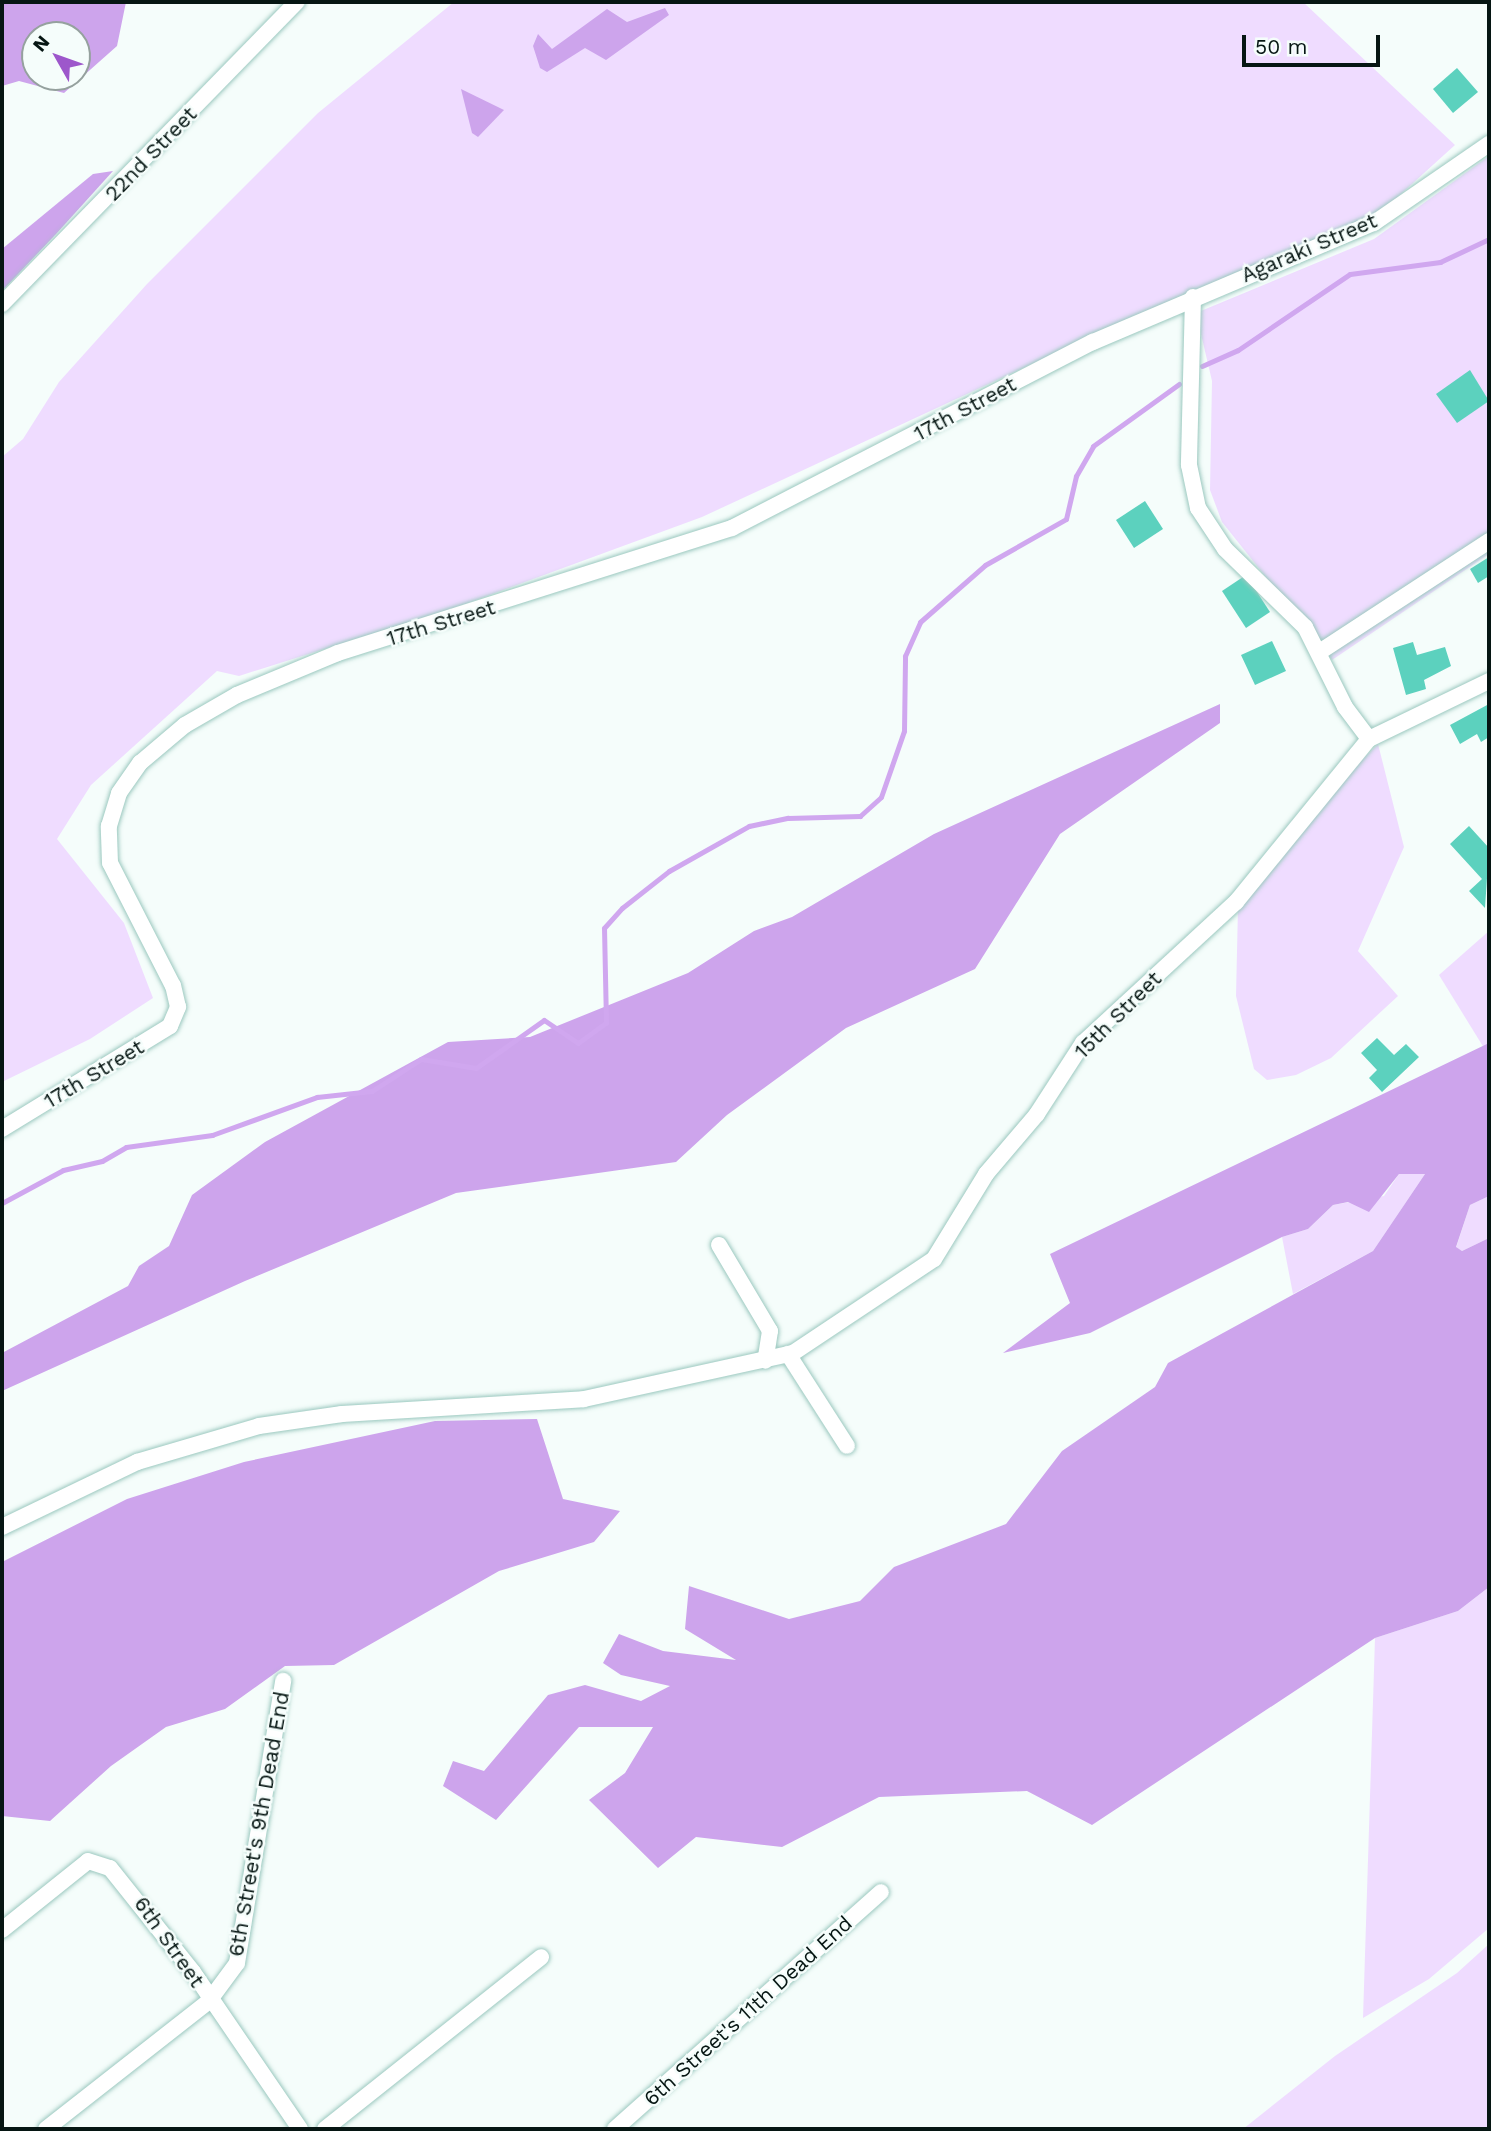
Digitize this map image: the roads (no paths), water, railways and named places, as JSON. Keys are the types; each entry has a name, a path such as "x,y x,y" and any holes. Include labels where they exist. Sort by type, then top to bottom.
{"street":[{"name":"22nd Street","path":"2,304 297,2"},
{"name":"Agaraki Street","path":"1194,298 1374,223 1489,144"},
{"path":"1194,298 1189,465 1198,508 1225,548 1283,601 1321,651 1345,707 1369,739 1489,681"},
{"name":"17th Street","path":"2,1129 170,1026 178,1007 173,986 110,863 109,827 119,793 140,763 185,725 237,695 338,653 732,528 1093,342 1194,298"},
{"path":"1321,651 1489,541"},
{"name":"15th Street","path":"2,1527 137,1462 259,1426 342,1414 584,1399 788,1354 880,1300 934,1258 986,1174 1037,1114 1083,1043 1236,902 1369,739"},
{"path":"719,1245 770,1331 765,1361"},
{"path":"788,1354 847,1446"},
{"name":"6th Street's 9th Dead End","path":"46,2129 209,2001 237,1963 284,1681"},
{"name":"6th Street","path":"2,1930 88,1861 110,1868 134,1891 300,2129"},
{"name":"6th Street's 11th Dead End","path":"615,2129 881,1892"},
{"path":"324,2129 541,1957"}],"waterway":[{"path":"1202,366 1238,350 1350,274 1440,262 1489,239"},
{"path":"2,1203 63,1170 102,1161 126,1147 212,1135 317,1097 372,1091 421,1059 476,1068 544,1020 578,1043 606,1023 604,928 622,908 669,871 749,826 788,818 860,816 881,797 904,731 905,656 920,622 985,565 1066,519 1076,476 1093,446 1179,384"}]}
